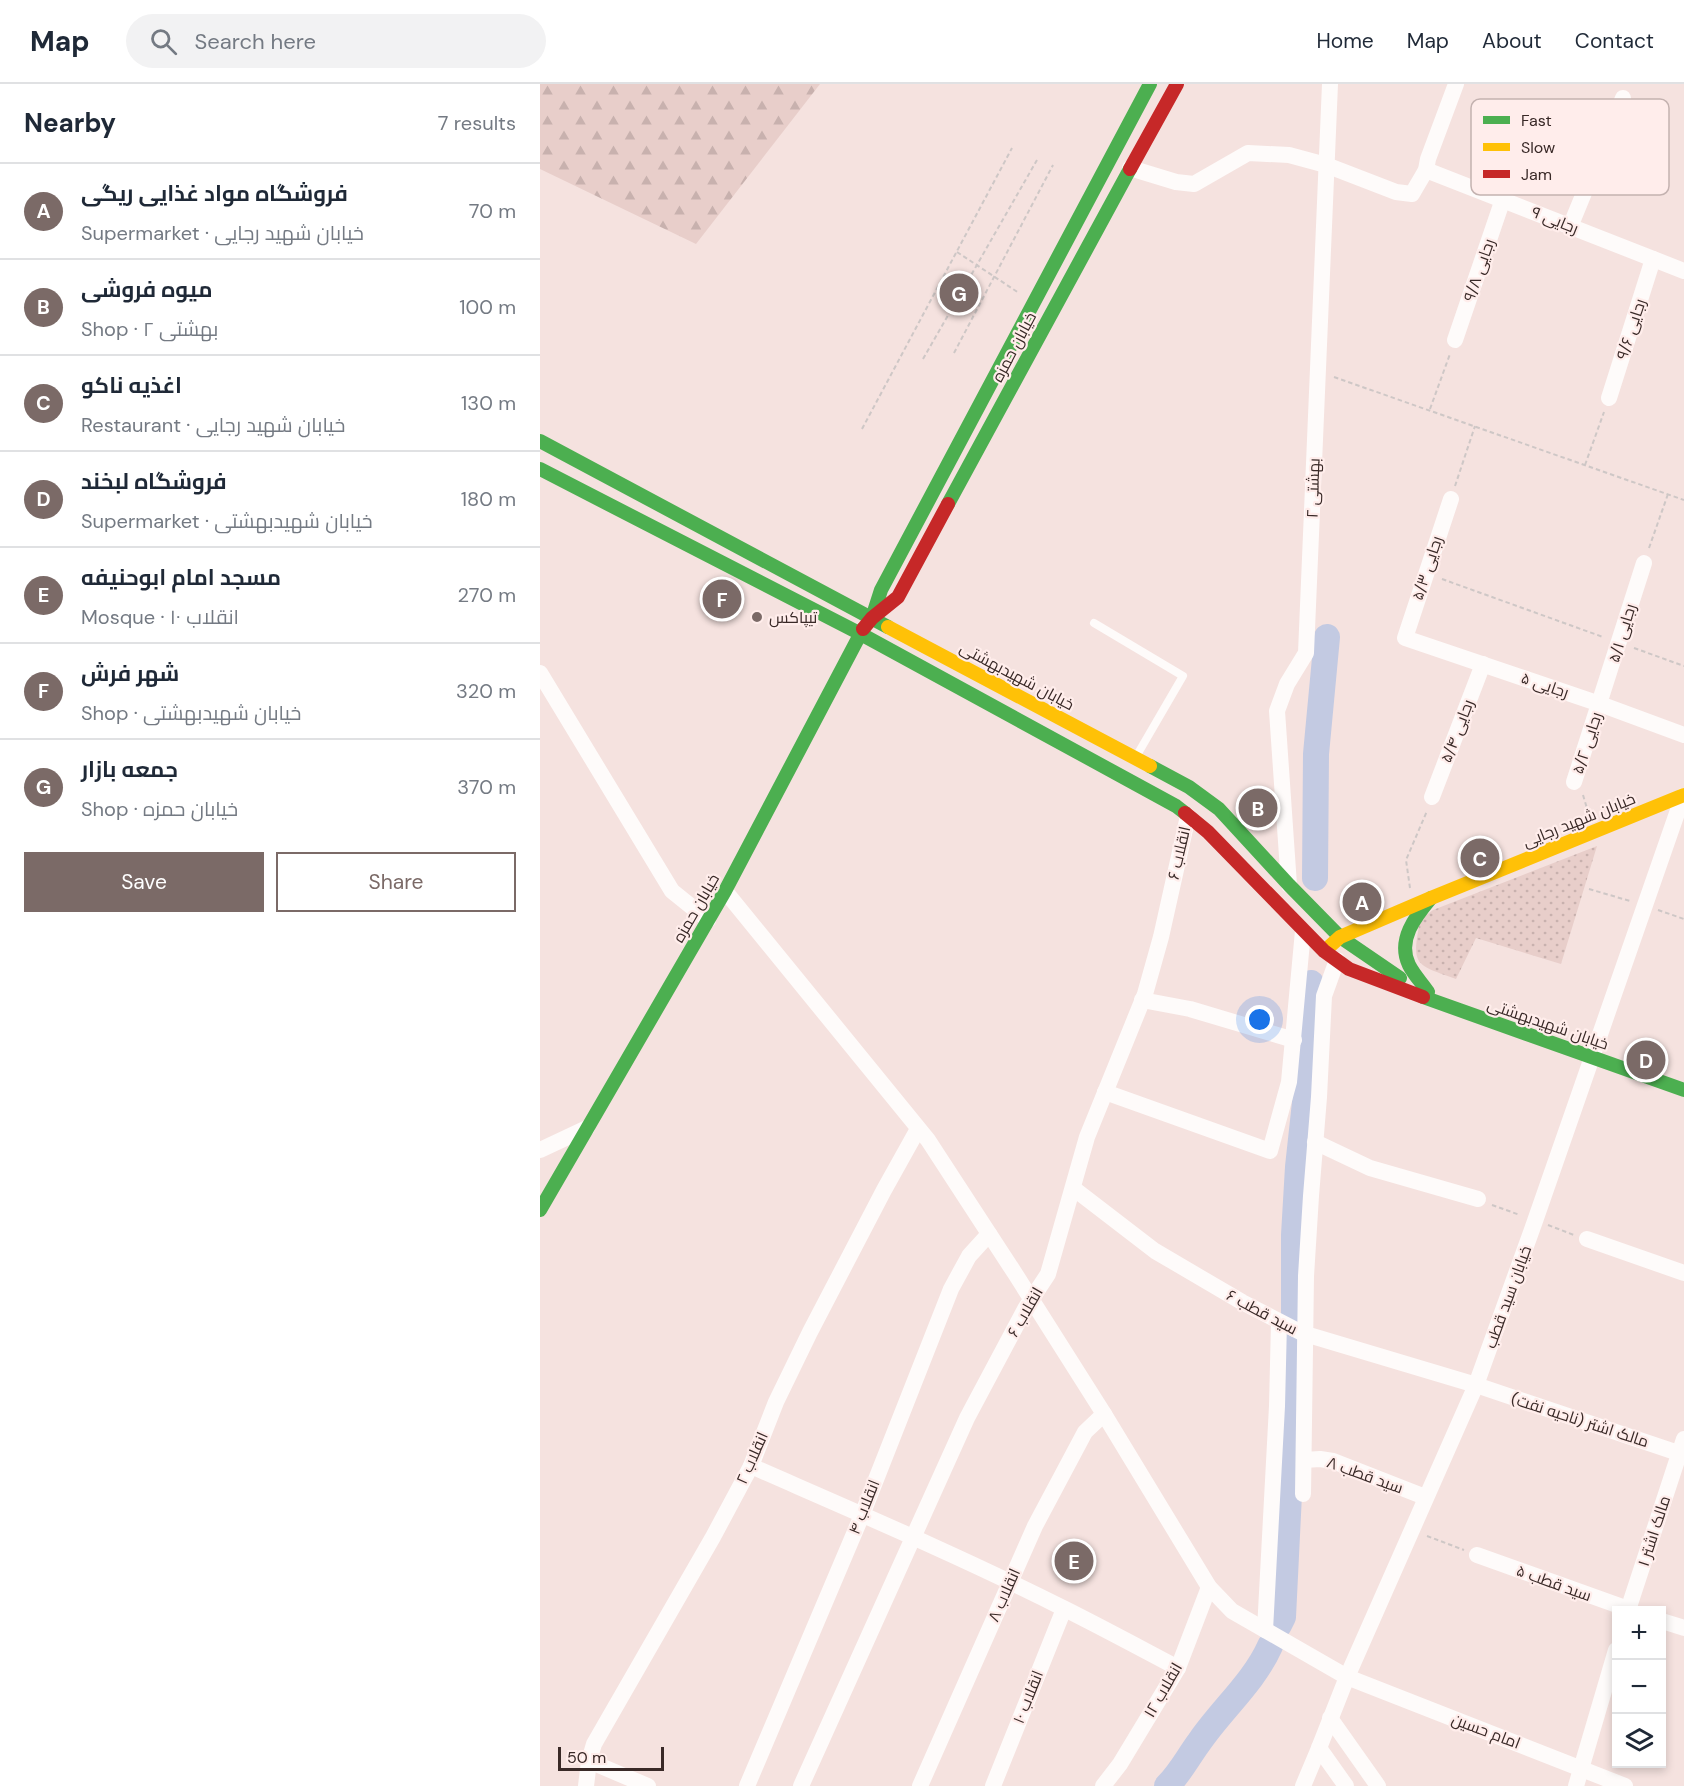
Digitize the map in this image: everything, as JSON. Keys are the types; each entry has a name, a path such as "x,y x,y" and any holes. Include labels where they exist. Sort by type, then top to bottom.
{"main road":[{"name":"خیابان حمزه","path":"872,618 881,590 1150,84"},
{"name":"خیابان حمزه","path":"540,1210 725,891 859,633 872,618 898,597 1177,84"},
{"name":"خیابان شهیدبهشتی","path":"540,441 1189,787 1219,809 1340,937 1435,1002"},
{"name":"خیابان شهیدبهشتی","path":"540,469 859,633 1176,806 1208,832 1303,931 1349,969 1435,1002 1684,1090"},
{"name":"خیابان شهید رجایی","path":"1330,955 1340,937 1431,897 1683,796"},
{"path":"1431,897 1413,919 1407,933 1405,952 1410,966 1435,1002"}],"street":[{"name":"بهشتی ۲","path":"1289,885 1277,711 1287,684 1306,653 1330,84"},
{"path":"1130,168 1176,182 1194,184 1248,153 1289,155 1326,165 1396,192 1412,194 1426,171 1428,159 1456,84"},
{"name":"رجایی ۹","path":"1426,171 1471,188"},
{"name":"رجایی ۹","path":"1490,195 1684,271"},
{"path":"1570,227 1583,195"},
{"name":"رجایی ۹/۸","path":"1455,340 1503,200"},
{"name":"رجایی ۹/۶","path":"1609,398 1653,259"},
{"name":"رجایی ۵/۳","path":"1405,638 1450,499"},
{"name":"رجایی ۵/۱","path":"1600,704 1644,563"},
{"name":"رجایی ۵","path":"1405,638 1684,735"},
{"name":"رجایی ۵/۴","path":"1432,797 1483,664"},
{"path":"540,673 672,891 708,920"},
{"name":"رجایی ۵/۲","path":"1574,782 1600,704"},
{"name":"خیابان سید قطب","path":"1303,1786 1347,1677 1476,1385 1683,796"},
{"name":"انقلاب ۶","path":"801,1786 967,1418 1031,1299 1048,1274 1087,1137 1142,1000 1161,938 1188,816"},
{"name":"امام حسین","path":"725,891 928,1140 1104,1414 1209,1587 1232,1611 1347,1677 1625,1786"},
{"path":"1105,1092 1270,1151 1289,1082 1303,931"},
{"path":"1303,1494 1306,1276 1324,996 1330,955"},
{"path":"1142,1000 1190,1010 1294,1040"},
{"path":"540,1150 587,1128"},
{"name":"انقلاب ۲","path":"586,1786 594,1744 713,1537 751,1466 776,1402 810,1332 918,1129"},
{"path":"1315,1142 1370,1168 1478,1199"},
{"name":"سید قطب ۶","path":"1073,1188 1155,1251 1279,1322 1306,1334 1476,1385"},
{"name":"انقلاب ۴","path":"747,1786 862,1515 951,1289 969,1256 989,1234"},
{"path":"1587,1239 1684,1272"},
{"path":"1265,1630 1277,1406 1279,1322"},
{"name":"مالک اشتر (ناحیه نفت)","path":"1476,1385 1682,1449"},
{"name":"انقلاب ۸","path":"920,1786 1035,1526 1084,1432 1104,1414"},
{"name":"مالک اشتر ۱","path":"1630,1606 1682,1449"},
{"name":"سید قطب ۸","path":"1304,1460 1333,1461 1425,1497"},
{"path":"751,1466 912,1537 1064,1609 1178,1668"},
{"name":"سید قطب ۵","path":"1478,1555 1618,1606"},
{"name":"انقلاب ۱۲","path":"1103,1786 1120,1764 1178,1668 1209,1587"},
{"name":"انقلاب ۱۰","path":"993,1786 1064,1609"},
{"path":"1666,1622 1684,1628"},
{"path":"1576,1786 1614,1660"},
{"path":"1330,1718 1378,1786"},
{"path":"1319,1748 1346,1786"},
{"path":"589,1761 648,1786"}],"lane":[{"path":"1094,622 1183,676 1136,758"}],"path":[{"path":"862,429 1012,148"},
{"path":"923,359 1037,160"},
{"path":"954,353 1053,165"},
{"path":"957,252 1034,303"},
{"path":"1430,409 1455,340"},
{"path":"1317,371 1684,500"},
{"path":"1585,465 1609,398"},
{"path":"1450,499 1475,426"},
{"path":"1644,563 1668,494"},
{"path":"1425,573 1684,666"},
{"path":"1574,782 1584,796 1593,832"},
{"path":"1413,905 1406,860 1432,797"},
{"path":"1589,889 1684,919"},
{"path":"1478,1199 1587,1239"},
{"path":"1411,1530 1478,1555"}],"green space":[{"path":"540,84 820,84 696,244 540,169"},
{"path":"1597,846 1561,964 1476,938 1456,979 1431,970 1419,961 1416,946 1420,920 1433,910"}],"waterway":[{"path":"1315,878 1316,754 1327,637"},
{"path":"1294,1316 1294,1235 1298,1167 1308,1075 1311,983"},
{"path":"1279,1625 1283,1617 1295,1371 1294,1342"},
{"path":"1167,1786 1247,1683 1270,1646"}],"traffic: fast":[{"path":"872,618 881,590 1150,84"},
{"path":"948,504 1130,169"},
{"path":"540,441 888,627"},
{"path":"540,469 859,633 1185,813"},
{"path":"540,1210 725,891 863,629"},
{"path":"1150,766 1189,787 1219,809 1340,937 1400,978"},
{"path":"1428,992 1409,965 1405,947 1406,938 1414,921 1431,898"},
{"path":"1423,997 1684,1090"}],"traffic: slow":[{"path":"888,627 1150,766"},
{"path":"1330,946 1340,937 1431,898 1684,795"}],"traffic: jam":[{"path":"1130,169 1177,84"},
{"path":"863,629 872,618 898,597 948,504"},
{"path":"1185,813 1208,832 1324,951 1349,969 1423,997"}],"place":[{"name":"جمعه بازار","path":"959,293"},
{"name":"شهر فرش","path":"722,599"},
{"name":"تیپاکس","path":"757,617"},
{"name":"میوه فروشی","path":"1258,808"},
{"name":"اغذیه ناکو","path":"1480,858"},
{"name":"فروشگاه مواد غذایی ریگی","path":"1362,902"},
{"name":"فروشگاه لبخند","path":"1646,1060"},
{"name":"مسجد امام ابوحنیفه","path":"1074,1561"}]}
